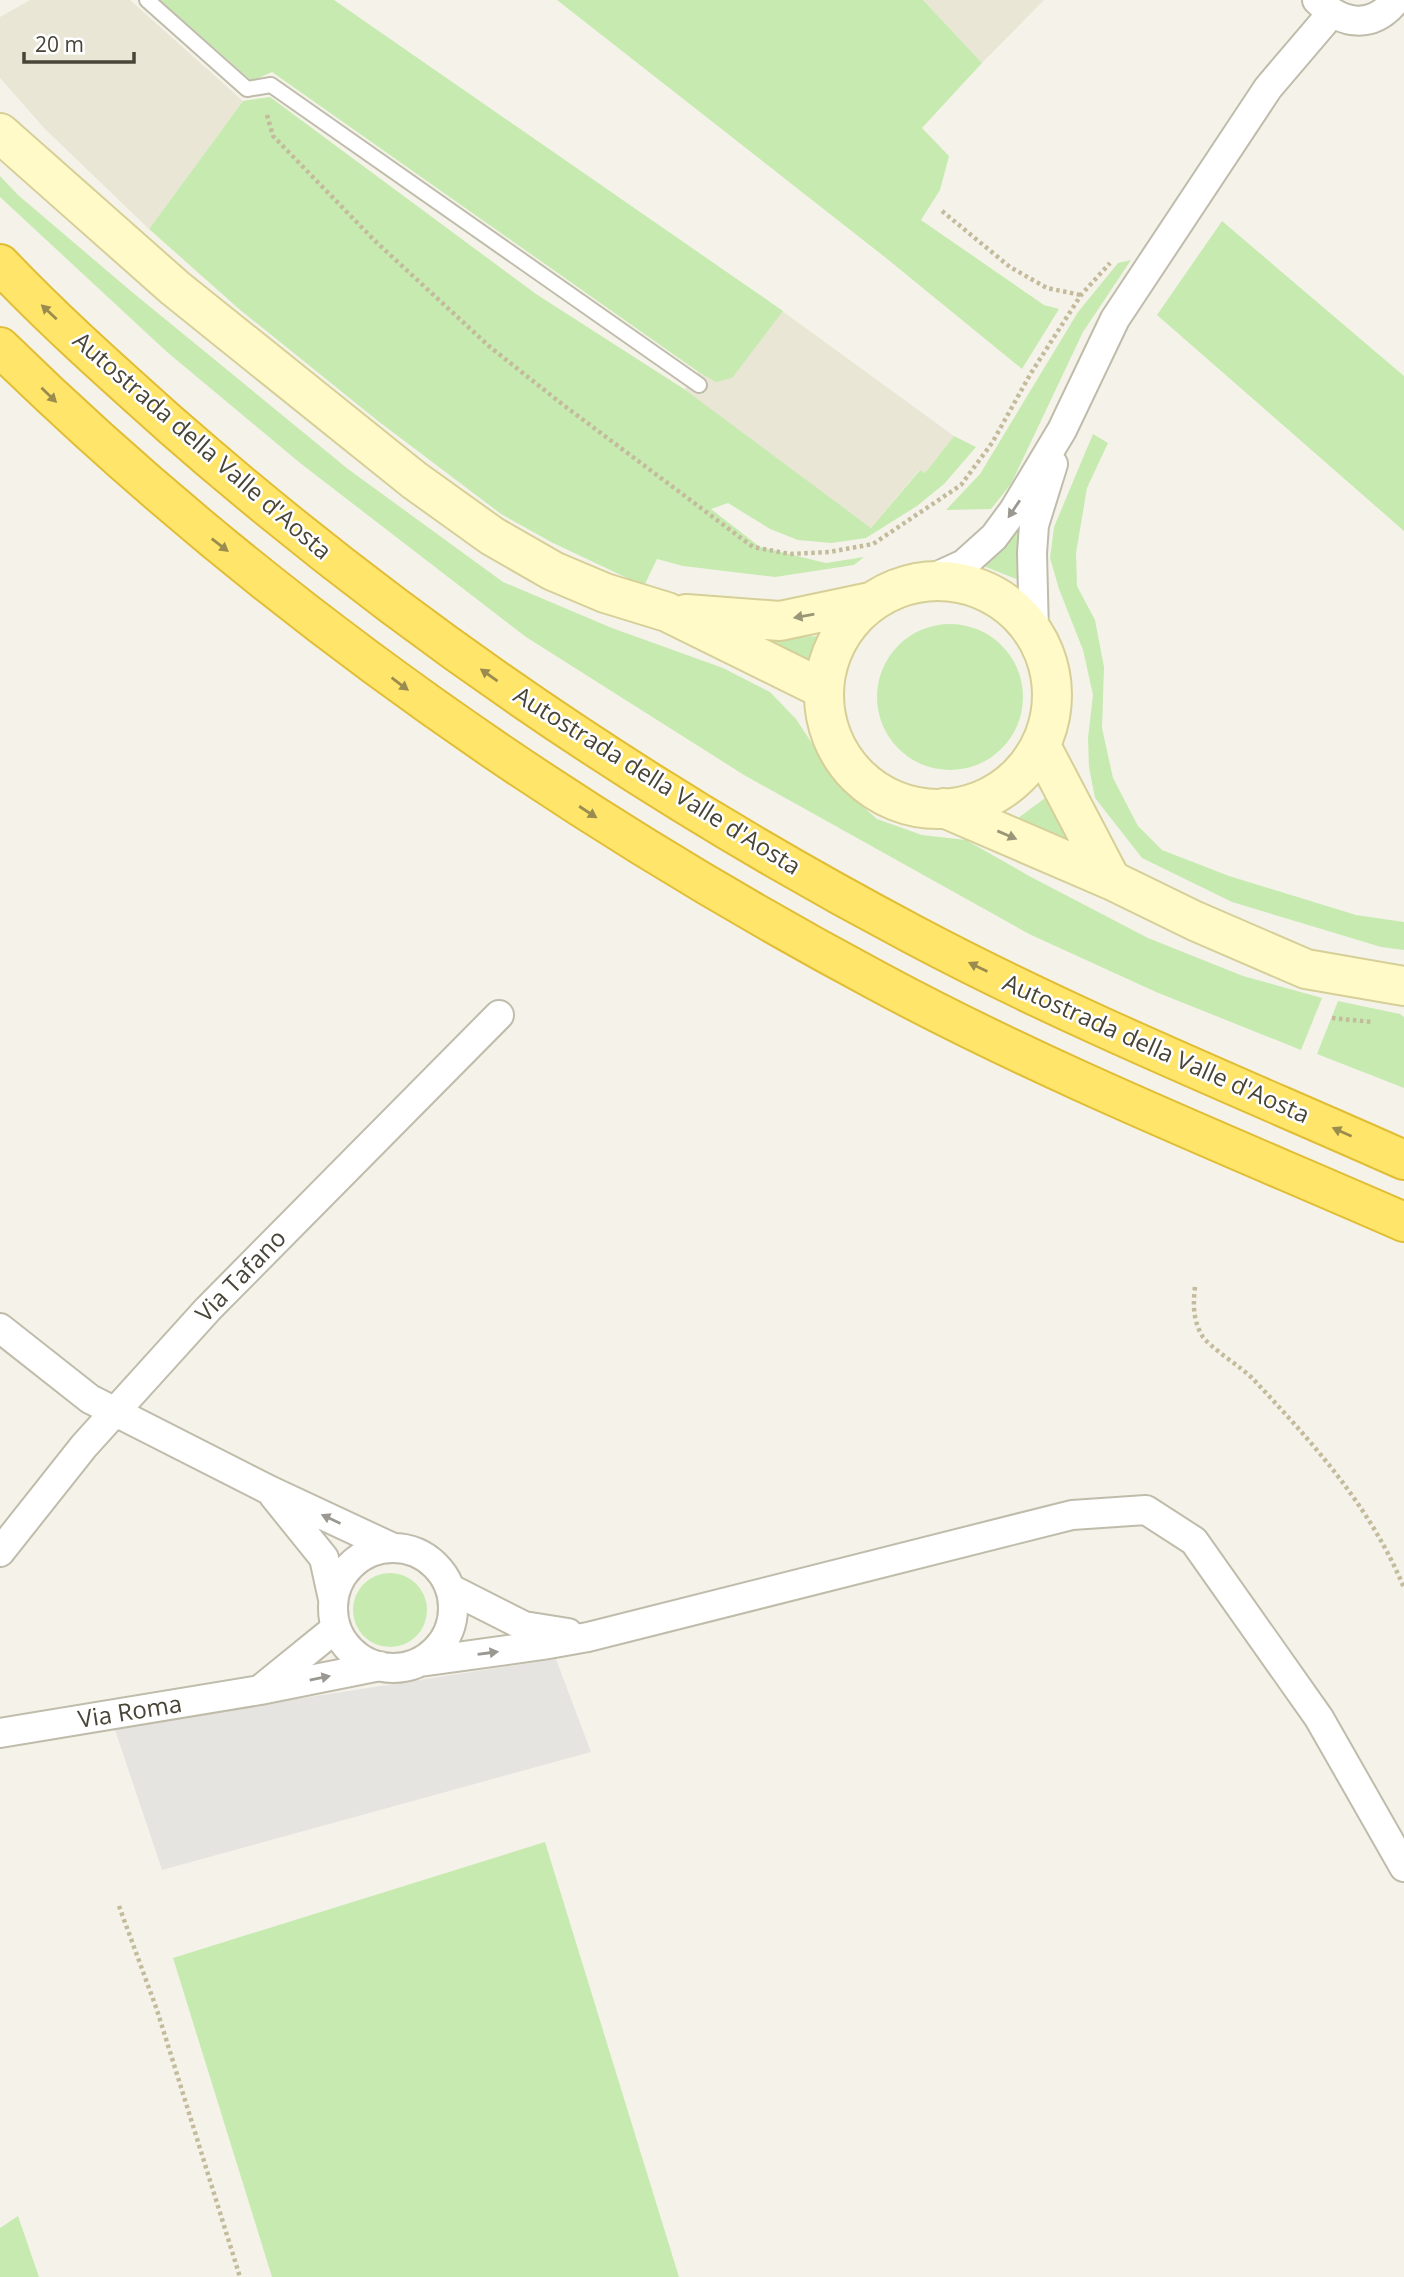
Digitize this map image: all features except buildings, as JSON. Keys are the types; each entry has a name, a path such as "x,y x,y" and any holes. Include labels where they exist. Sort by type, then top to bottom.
{"highway":[{"name":"Autostrada della Valle d'Aosta","path":"0,264 122,381 274,513 357,579 493,677 638,775 751,844 914,936 1066,1010 1404,1160"},
{"path":"0,347 74,419 193,523 313,618 459,728 623,835 733,902 881,984 1024,1055 1404,1222"}],"main road":[{"path":"0,133 175,288 414,480 492,536 554,571 605,593 667,612 823,689"},
{"path":"667,612 780,621 870,602 897,588 927,581 954,583 998,598 1021,616 1034,633 1046,659 1053,696 1050,724 1042,748 1014,779 976,801 944,808 921,807 900,802 869,786 847,765 832,740 825,715 823,689 835,644 850,621 870,602"},
{"path":"1042,748 1111,880"},
{"path":"944,808 1306,969 1404,986"}],"street":[{"path":"927,581 964,564 994,537 1014,510 1062,430 1115,319 1324,7 1342,19 1366,20 1387,10 1396,0"},
{"path":"1034,633 1034,525 1062,430"},
{"name":"Via Tafano","path":"0,1552 84,1446 208,1309 499,1015"},
{"path":"0,1328 90,1399 271,1491 391,1547"},
{"path":"271,1491 324,1558 336,1628 346,1646 361,1659 380,1666 400,1668 420,1662 588,1637 1072,1515 1146,1510 1195,1541 1319,1718 1404,1867"},
{"path":"333,1599 340,1578 353,1562 371,1551 391,1547 411,1549 428,1558 442,1572 451,1588 454,1606 452,1623 445,1638 434,1652 420,1662"},
{"path":"451,1588 524,1626 588,1637"},
{"name":"Via Roma","path":"260,1690 336,1628"},
{"name":"Via Roma","path":"0,1733 260,1690 380,1666"}],"lane":[{"path":"147,0 247,89 271,85 699,385"}],"path":[{"path":"942,211 1010,267 1047,288 1081,295"},
{"path":"1195,1287 1192,1309 1202,1336 1251,1377 1332,1466 1390,1553 1404,1588"},
{"path":"119,1906 157,2010 240,2277"}],"shaded area":[{"path":"30,0 130,0 243,101 149,229 45,129 0,78 0,17"},
{"path":"923,0 1044,0 982,63"},
{"path":"759,294 954,436 925,473 919,470 871,528 684,390"},
{"path":"556,1659 591,1752 162,1870 114,1727"}],"green space":[{"path":"160,0 334,0 783,311 732,378 716,382 272,72 252,81"},
{"path":"557,0 923,0 982,63 922,128 949,156 940,190 921,220 1044,305 1059,309 1022,369 886,258"},
{"path":"270,97 536,294 684,389 871,528 920,470 925,473 954,436 976,447 944,484 917,506 866,538 831,543 798,540 770,529 728,503 711,509 760,547 826,563 864,557 854,565 775,577 683,566 657,559 644,586 553,543 501,514 378,421 239,309 149,229 243,101"},
{"path":"0,176 18,195 132,292 348,469 503,582 612,628 723,668 770,692 796,719 842,789 877,819 922,835 966,840 1148,938 1243,976 1322,998 1301,1050 1156,992 1029,934 744,775 526,637 300,463 167,352 0,197"},
{"path":"1222,221 1404,376 1404,531 1157,315"},
{"path":"1131,260 1083,332 1011,484 991,509 946,510 980,474 1078,312 1118,263"},
{"path":"1093,434 1108,443 1087,488 1076,553 1077,586 1095,620 1104,667 1102,728 1113,778 1138,826 1162,850 1229,876 1356,915 1404,922 1404,950 1381,947 1232,902 1142,858 1095,798 1089,767 1088,738 1093,695 1083,650 1050,558 1054,527"},
{"path":"1023,520 1021,581 981,565 1017,529"},
{"path":"950,624 978,629 1002,645 1018,669 1023,697 1018,725 1002,749 978,765 950,770 922,765 898,749 882,725 877,697 882,669 898,645 922,629"},
{"path":"824,636 811,672 752,638"},
{"path":"1052,793 1081,853 1018,818"},
{"path":"1338,1001 1404,1017 1404,1088 1317,1054"},
{"path":"383,1573 397,1573 411,1579 421,1589 427,1610 421,1631 411,1641 397,1647 383,1647 369,1641 359,1631 353,1617 353,1603 359,1589 369,1579"},
{"path":"545,1842 679,2277 272,2277 173,1958"},
{"path":"18,2216 39,2277 0,2277 0,2228"}]}
